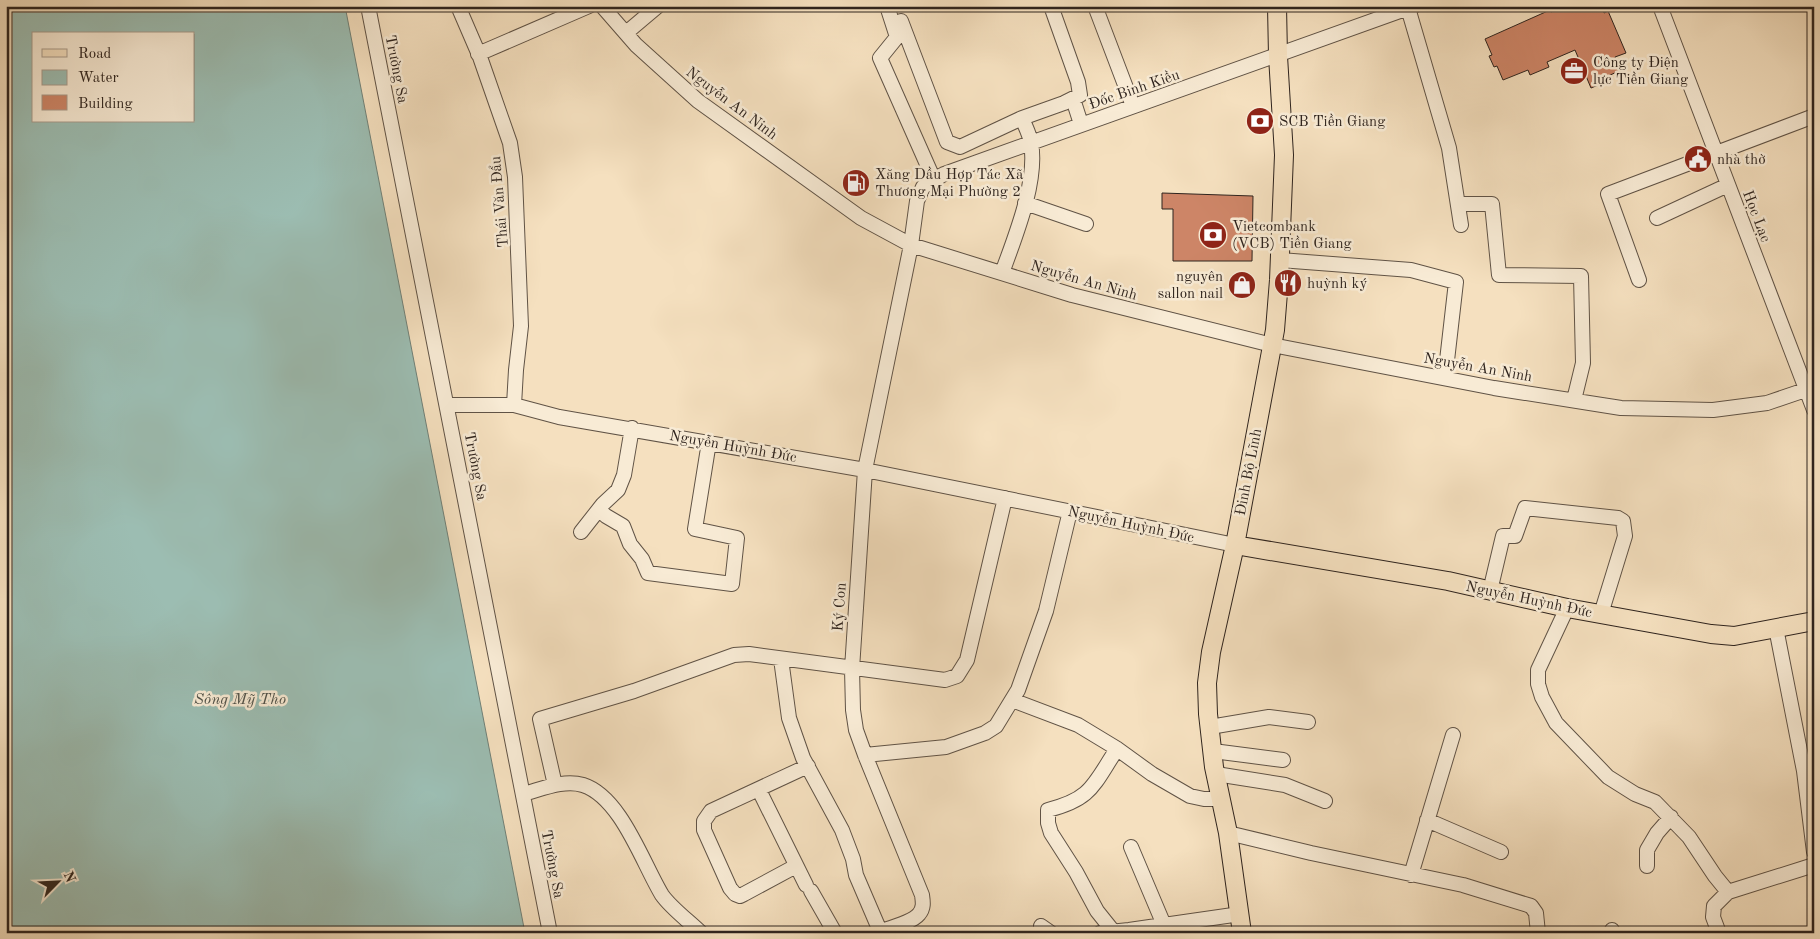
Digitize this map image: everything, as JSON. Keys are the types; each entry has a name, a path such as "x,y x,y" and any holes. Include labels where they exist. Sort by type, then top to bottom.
{"main road":[{"name":"Đinh Bộ Lĩnh","path":"1242,933 1228,833 1216,774 1207,684 1211,652 1235,545 1275,330 1284,155 1277,6"},
{"name":"Nguyễn Huỳnh Đức","path":"1235,545 1438,580 1567,608 1711,634 1734,636 1814,622"}],"street":[{"name":"Trường Sa","path":"368,6 448,405 550,933"},
{"name":"Thái Văn Đẩu","path":"458,6 478,54 510,143 515,177 521,326 514,405"},
{"path":"478,54 589,6"},
{"name":"Nguyễn An Ninh","path":"602,6 636,45 698,101 861,218 911,245 1072,295 1272,345 1445,378 1621,408 1713,410 1766,403 1810,388"},
{"path":"626,33 658,6"},
{"path":"888,6 897,37 880,58 934,180"},
{"path":"901,21 947,142 960,147 1022,118 1064,104 1080,95 1078,82 1051,6"},
{"path":"1095,6 1133,106"},
{"name":"Học Lạc","path":"1660,6 1728,185 1810,388 1814,410"},
{"path":"1411,7 1449,148 1461,225"},
{"name":"Đốc Binh Kiều","path":"911,245 917,201 923,187 944,174 1411,7"},
{"path":"1073,99 1081,124"},
{"path":"1002,273 1019,227 1033,167 1031,142 1022,118"},
{"path":"1639,280 1608,194 1716,154 1811,122"},
{"path":"1657,218 1728,185"},
{"path":"1025,203 1086,224"},
{"path":"1458,204 1492,204 1499,275 1581,276 1583,364 1574,400"},
{"name":"Ký Con","path":"878,932 906,922 918,915 923,906 922,896 856,730 853,710 852,669 865,470 911,245"},
{"path":"1280,260 1411,270 1456,282 1445,378"},
{"name":"Nguyễn Huỳnh Đức","path":"448,405 514,405 559,417 632,428 865,470 1235,545"},
{"path":"581,532 618,490 624,475 632,428"},
{"path":"599,510 623,526 630,544 642,559 648,573 732,584 737,538 695,529 709,442"},
{"path":"555,785 540,719 634,691 734,655 749,654 945,680 957,676 967,660 1005,498"},
{"path":"1490,591 1503,536 1514,536 1526,508 1618,518 1623,521 1625,536 1601,614"},
{"path":"865,756 946,747 985,733 996,726 1018,690 1046,611 1070,512"},
{"path":"1567,608 1538,670 1538,684 1542,698 1556,723 1608,777 1635,794 1656,802 1689,837 1728,892"},
{"path":"1776,628 1804,771 1814,852"},
{"path":"781,659 789,718 808,766 842,830 853,859 856,875 878,932"},
{"path":"1012,700 1078,725 1117,749 1152,774 1190,796 1221,800"},
{"path":"1210,727 1270,717 1308,722"},
{"path":"1411,875 1453,735"},
{"path":"1117,749 1088,793 1070,804 1048,810 1048,823 1051,833 1076,872 1106,932 1240,914"},
{"path":"1213,751 1283,760"},
{"path":"796,866 740,896 735,894 726,880 704,830 704,821 711,811 808,766"},
{"path":"1216,774 1285,785 1325,801"},
{"path":"523,794 564,783 584,785 602,796 622,818 664,898 701,933"},
{"path":"759,790 796,866 835,933"},
{"path":"1647,866 1647,850 1657,833 1671,817"},
{"path":"1427,820 1501,852"},
{"path":"1228,833 1411,875 1464,885 1531,906 1536,913 1538,933"},
{"path":"1131,847 1164,925"},
{"path":"1719,933 1714,918 1714,906 1728,892 1814,865"}],"water":[{"name":"Sông Mỹ Tho","path":"6,6 345,6 525,933 6,933"}],"building":[{"path":"1565,6 1602,6 1604,13 1608,11 1626,53 1615,57 1621,70 1606,77 1608,81 1591,88 1575,50 1547,62 1549,67 1530,75 1528,70 1503,80 1497,66 1494,67 1489,56 1492,55 1485,39 1550,10 1551,12"},
{"name":"Vietcombank (VCB) Tiền Giang","path":"1162,193 1253,196 1252,261 1173,261 1173,209 1162,209"}],"place":[{"name":"Công ty Điện lực Tiền Giang","path":"1574,71"},
{"name":"SCB Tiền Giang","path":"1260,121"},
{"name":"nhà thờ","path":"1698,159"},
{"name":"Xăng Dầu Hợp Tác Xã Thương Mại Phường 2","path":"856,183"},
{"name":"Vietcombank (VCB) Tiền Giang","path":"1213,235"},
{"name":"huỳnh ký","path":"1288,283"},
{"name":"nguyên sallon nail","path":"1242,285"}]}
